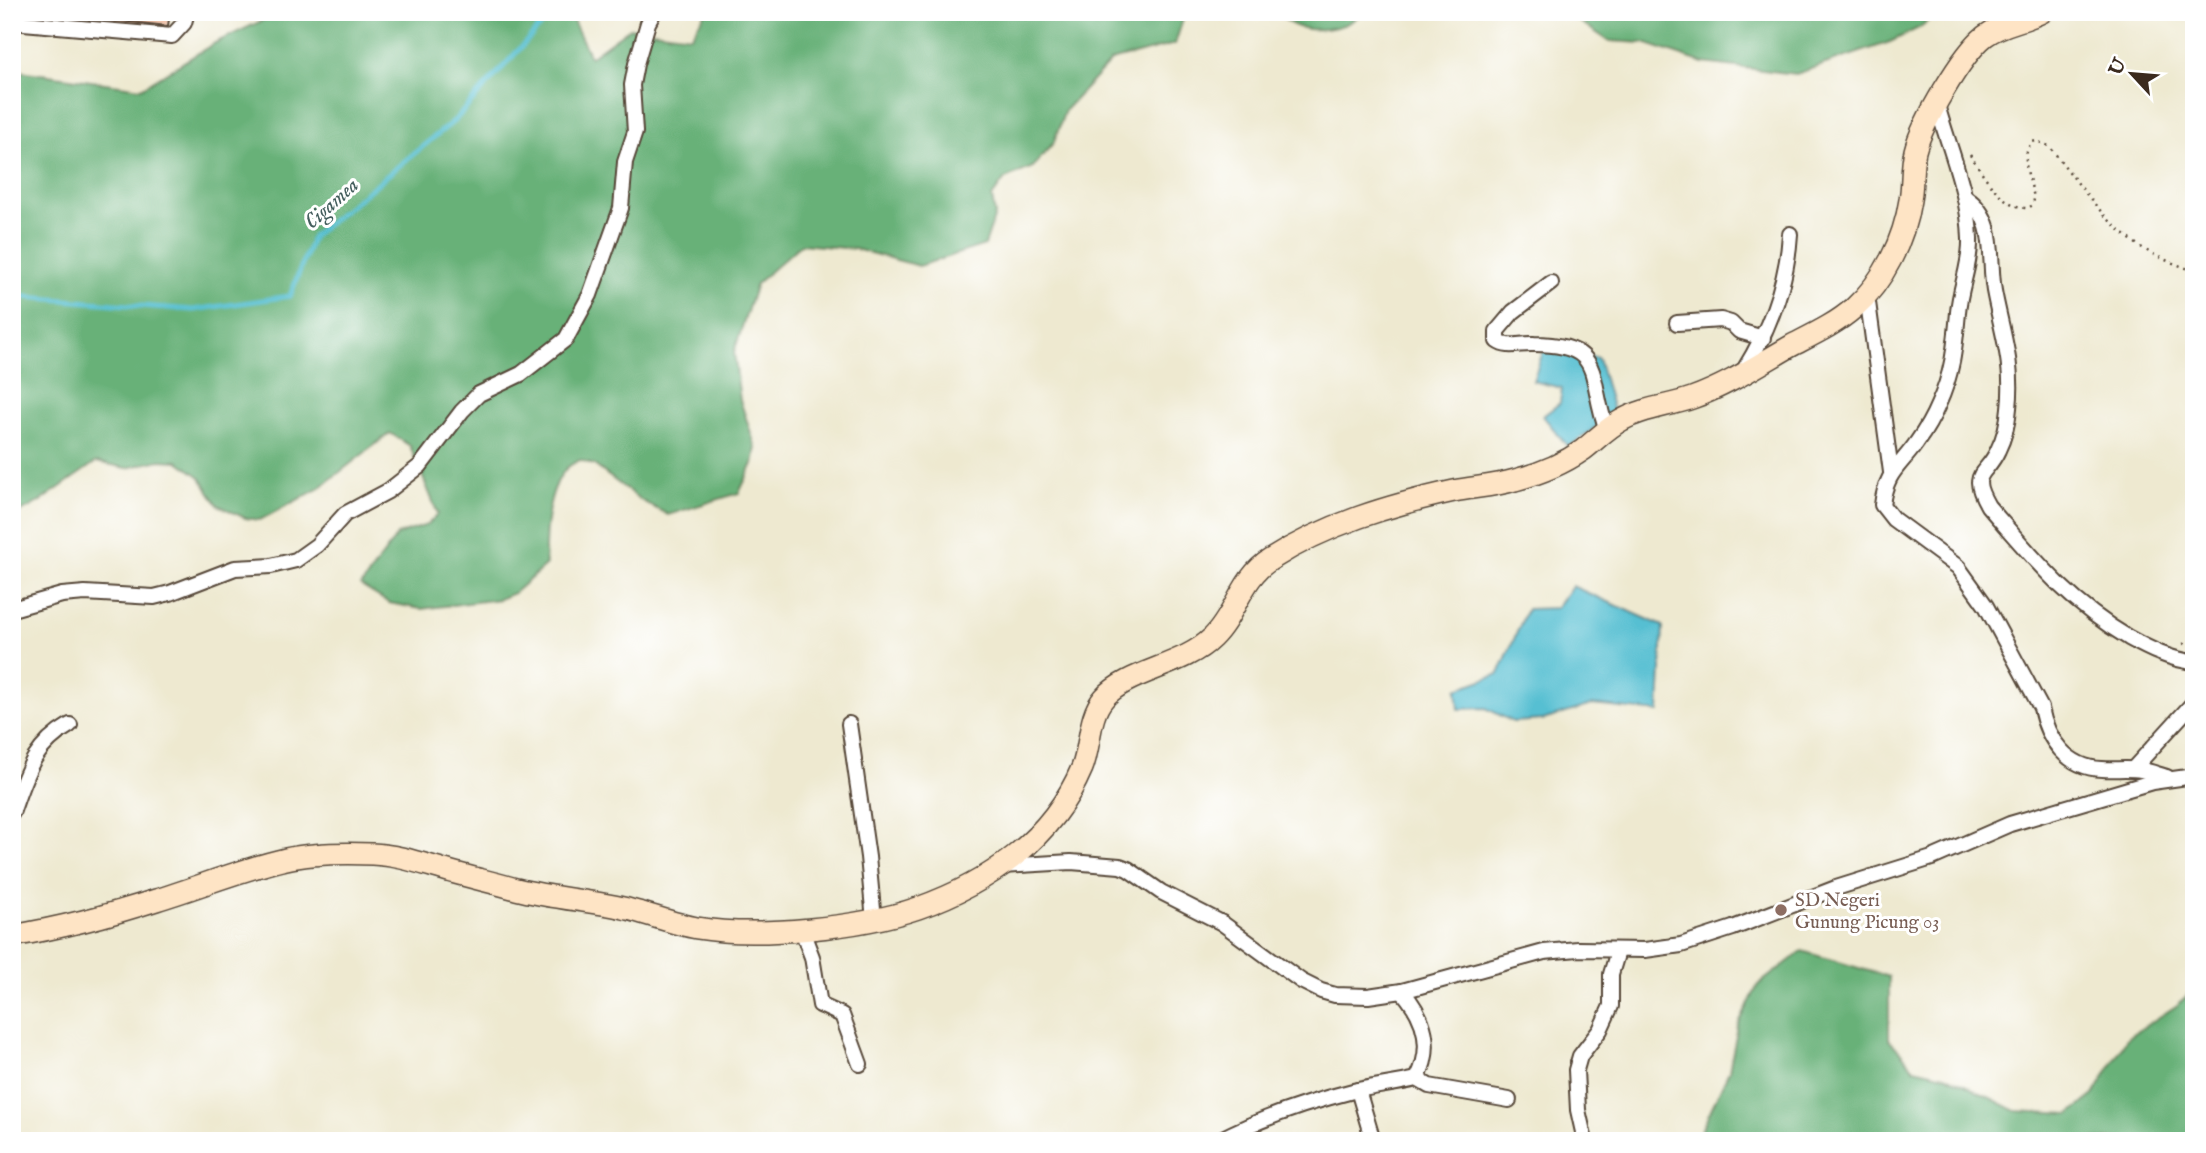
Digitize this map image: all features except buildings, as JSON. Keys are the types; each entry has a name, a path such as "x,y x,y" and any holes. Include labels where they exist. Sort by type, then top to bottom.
{"main road":[{"path":"12,936 148,903 290,858 367,853 405,857 539,895 621,907 703,929 757,931 874,920 906,912 945,897 969,886 1021,853 1067,798 1083,766 1095,715 1102,700 1126,683 1192,653 1209,641 1225,623 1248,581 1262,564 1303,541 1363,516 1433,496 1505,483 1539,472 1576,455 1618,422 1638,413 1687,400 1740,377 1849,314 1886,270 1903,230 1911,196 1915,150 1951,79 1979,41 2004,25 2042,12"}],"street":[{"path":"12,22 172,36 184,23 187,12"},
{"path":"12,609 62,595 85,593 154,597 235,568 271,566 296,560 317,545 345,514 388,491 420,466 462,411 479,394 521,374 566,339 590,295 621,208 625,162 635,132 632,85 648,23 654,12"},
{"path":"1937,105 1965,198 1970,239 1968,266 1958,312 1954,360 1938,406 1917,442 1892,471 1883,492 1882,505 1893,519 1958,568 1986,606 2041,708 2052,742 2062,752 2080,764 2099,769 2133,769 2169,778"},
{"path":"1965,198 1977,208 1989,234 1993,250 1994,295 2011,363 2009,411 1998,451 1980,474 1981,494 1988,506 2048,575 2086,610 2148,648 2168,657 2194,662"},
{"path":"1740,377 1763,338 1784,280 1790,234"},
{"path":"1551,283 1513,312 1497,331 1497,341 1504,346 1545,344 1581,352 1591,363 1606,430"},
{"path":"1867,295 1892,471"},
{"path":"1677,323 1721,320 1731,323 1739,331 1763,338"},
{"path":"2133,769 2194,702"},
{"path":"849,724 874,920"},
{"path":"12,814 30,765 41,747 54,734 70,725"},
{"path":"1000,866 1057,862 1120,866 1161,892 1222,923 1301,981 1335,995 1368,996 1402,991 1544,952 1578,949 1663,949 1700,939 1836,888 1932,858 2010,824 2169,778 2194,776"},
{"path":"801,928 813,957 820,1005 842,1015 860,1064"},
{"path":"1585,1141 1578,1110 1576,1070 1580,1056 1600,1030 1611,1006 1611,974 1618,951"},
{"path":"1217,1141 1272,1114 1358,1090 1393,1086 1417,1079 1423,1069 1425,1057 1424,1025 1413,1003 1402,991"},
{"path":"1417,1079 1429,1086 1510,1100"},
{"path":"1358,1090 1373,1141"}],"path":[{"path":"1970,156 2006,200 2023,209 2033,205 2034,199 2025,156 2027,147 2032,142 2049,146 2077,184 2119,229 2148,252 2194,271"}],"green space":[{"path":"280,12 569,12 590,57 630,28 691,36 706,12 1185,13 1175,44 1111,61 1065,110 1054,142 1033,167 1005,179 992,197 995,215 985,245 919,266 855,249 801,244 756,284 734,352 740,400 756,448 753,464 739,493 668,515 642,501 594,465 580,460 566,469 554,489 546,528 546,565 514,593 499,599 421,609 389,603 361,586 397,535 427,525 438,514 410,446 390,433 318,489 260,520 245,518 218,505 200,477 178,461 160,460 127,468 96,462 39,502 12,517 12,70 141,88 215,43"},
{"path":"1280,12 1361,12 1337,27 1315,29 1294,25"},
{"path":"1569,12 1939,12 1919,28 1890,42 1796,74 1703,63 1644,43 1609,41"},
{"path":"1802,951 1889,977 1889,1039 1914,1068 1945,1075 2016,1111 2070,1114 2094,1095 2127,1038 2179,1004 2194,988 2194,1139 1696,1141 1729,1071 1738,1026 1758,985"}],"water":[{"path":"1546,343 1598,358 1614,414 1568,447 1543,416 1560,403 1562,388 1533,381"},
{"path":"1572,586 1663,626 1659,712 1592,705 1543,720 1513,722 1486,708 1459,709 1457,689 1499,674 1527,609 1556,608"}],"waterway":[{"name":"Cigamea","path":"12,296 193,310 290,296 313,236 455,120 553,12"}],"place":[{"name":"SD Negeri Gunung Picung 03","path":"1781,910"}]}
